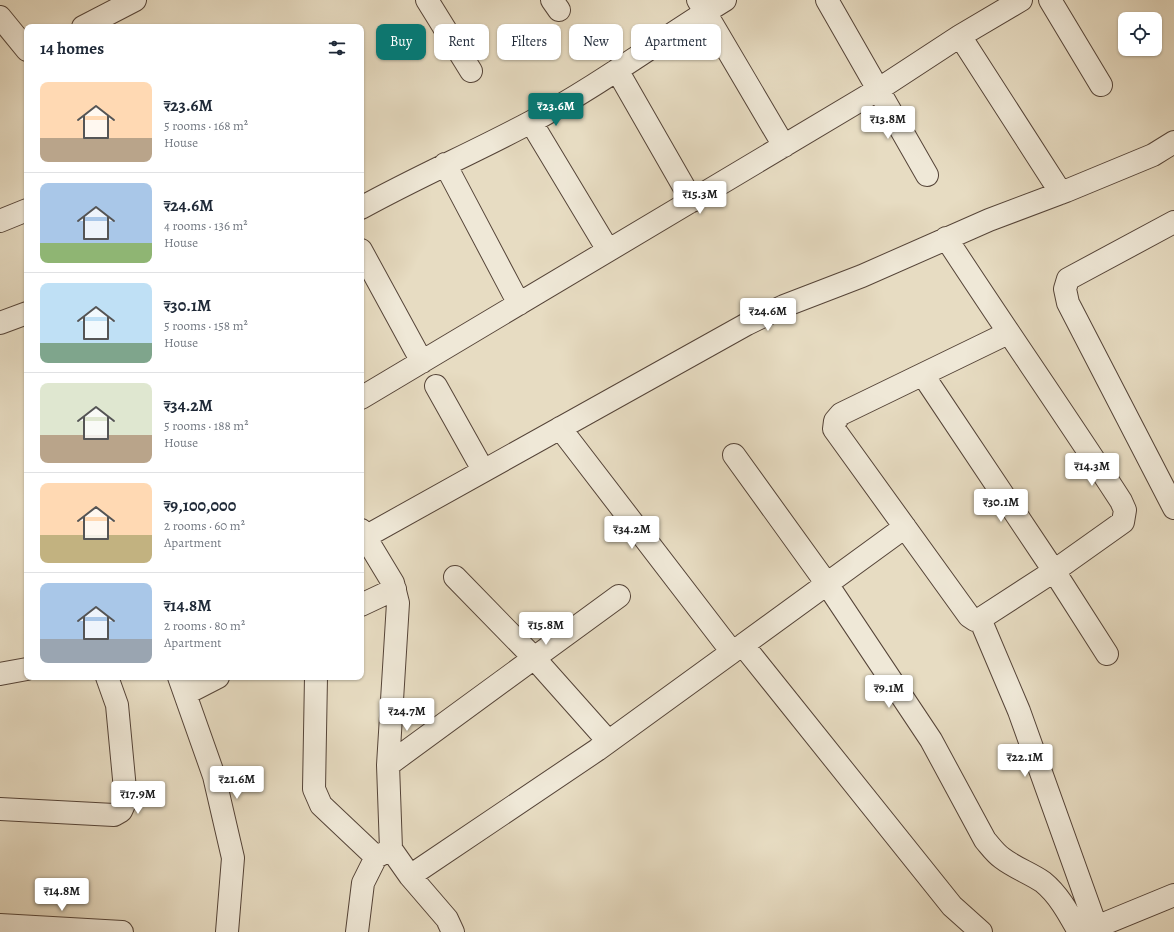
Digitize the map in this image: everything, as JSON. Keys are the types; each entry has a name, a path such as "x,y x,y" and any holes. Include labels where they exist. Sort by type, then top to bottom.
{"street":[{"path":"89,24 135,0"},
{"path":"427,0 471,71"},
{"path":"364,206 445,164 531,122 617,70 702,6 725,0"},
{"path":"827,0 927,175"},
{"path":"364,396 879,89 960,36 995,6 1021,0"},
{"path":"1050,0 1101,85"},
{"path":"702,6 784,146"},
{"path":"0,17 24,46"},
{"path":"960,36 1061,193"},
{"path":"617,70 692,201"},
{"path":"531,122 608,250"},
{"path":"364,532 483,470 747,324 784,306 862,276 989,220 1061,193 1153,155 1174,142"},
{"path":"445,164 519,304"},
{"path":"0,222 24,211"},
{"path":"1174,222 1068,278 1065,289 1068,303 1174,508"},
{"path":"946,238 1008,333 1066,416 1121,501 1125,510 1123,522 1054,571 980,619 975,620 969,616 834,430 835,421 841,414 1008,333"},
{"path":"364,256 422,362"},
{"path":"0,323 24,314"},
{"path":"923,375 1054,571 1106,654"},
{"path":"436,386 483,470"},
{"path":"560,428 738,649 952,906 981,932"},
{"path":"734,455 827,584 931,740 985,840 994,852 1044,883 1087,930"},
{"path":"410,876 608,741 738,649 905,527"},
{"path":"357,932 363,883 384,853 398,603 393,583 364,535"},
{"path":"455,577 535,659 608,741"},
{"path":"364,604 395,589"},
{"path":"388,765 535,659 619,596"},
{"path":"980,619 1019,711 1087,930"},
{"path":"0,674 24,670"},
{"path":"0,809 114,815 121,811 126,800 117,705 109,680"},
{"path":"206,680 182,686 214,776 233,858 227,932"},
{"path":"316,680 314,789 321,805 384,853 410,876 447,919 455,931"},
{"path":"1087,930 1174,895"},
{"path":"0,926 122,932"}]}
